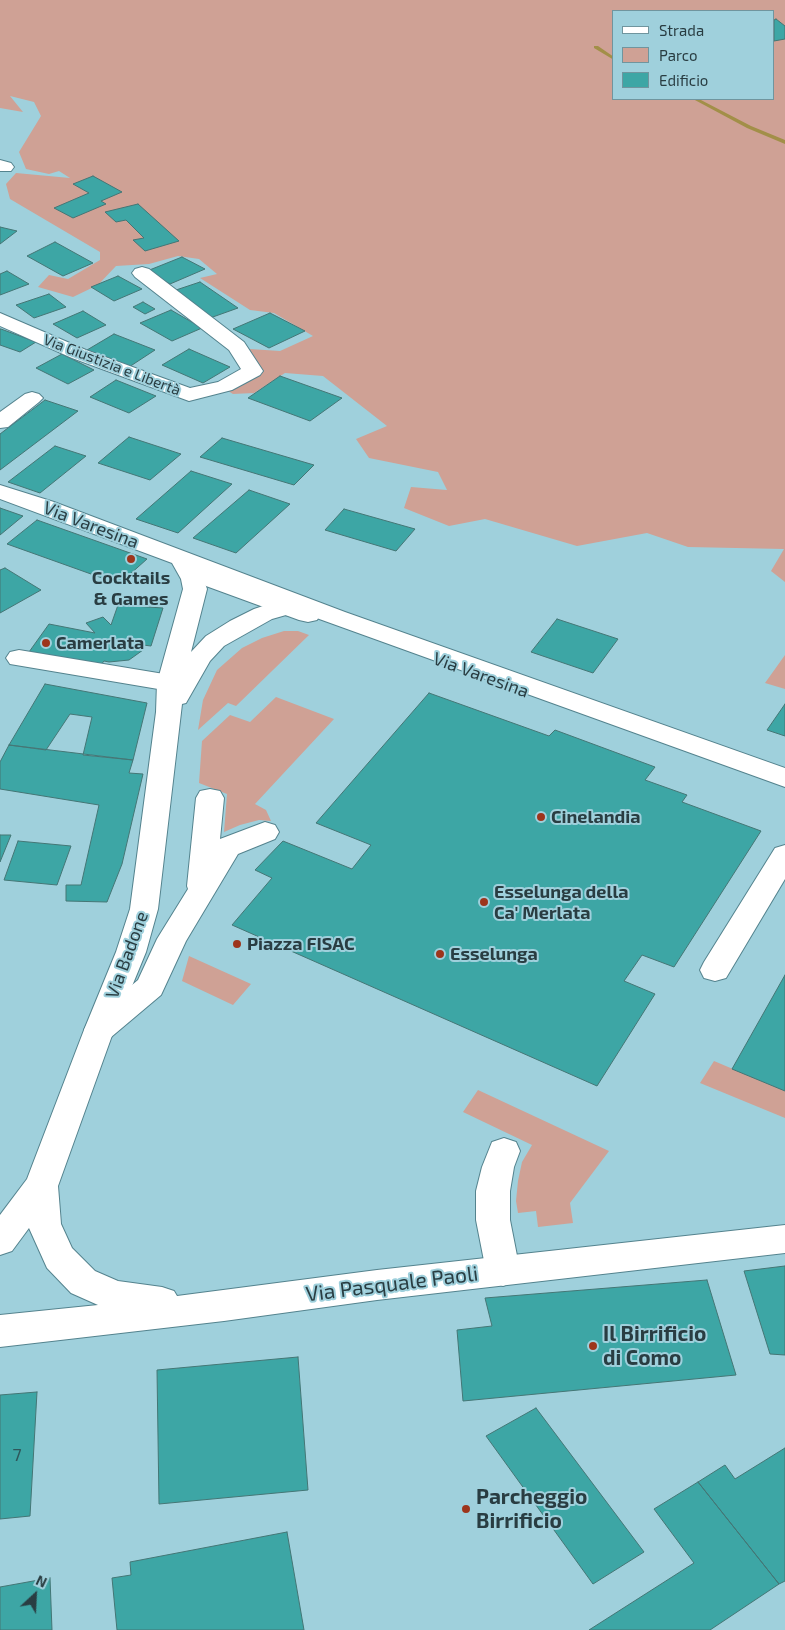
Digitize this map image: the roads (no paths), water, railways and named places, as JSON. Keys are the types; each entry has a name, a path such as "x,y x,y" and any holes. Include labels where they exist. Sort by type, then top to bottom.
{"main road":[{"name":"Via Giustizia e Libertà","path":"0,319 79,354 190,395 225,386 253,371 237,346 142,273"},
{"path":"0,422 32,398"},
{"name":"Via Varesina","path":"0,492 46,507 336,617 785,778"},
{"name":"Via Varesina","path":"182,559 214,581 365,633 785,784"},
{"name":"Via Badone","path":"0,1241 41,1186 99,1030 131,952 144,909 169,712 170,683 195,589 193,578 182,559"},
{"name":"Via Badone","path":"169,712 185,680 200,657 215,641 239,626 263,614 285,607 336,617"},
{"path":"19,658 170,683"},
{"path":"200,893 210,798"},
{"path":"99,1030 150,987 172,938 228,847 265,832"},
{"path":"715,970 785,855"},
{"path":"503,1271 494,1220 493,1191 498,1166 504,1150"},
{"name":"Via Badone","path":"41,1186 44,1224 59,1258 83,1282 115,1296 164,1303 224,1306"},
{"name":"Via Pasquale Paoli","path":"0,1331 224,1306 377,1285 785,1238"}],"waterway":[{"path":"596,47 612,58"},
{"path":"697,100 749,127 785,142"}],"place":[{"name":"Cocktails & Games","path":"131,559"},
{"name":"Camerlata","path":"46,643"},
{"name":"Cinelandia","path":"541,817"},
{"name":"Esselunga della Ca' Merlata","path":"484,902"},
{"name":"Piazza FISAC","path":"237,944"},
{"name":"Esselunga","path":"440,954"},
{"name":"Il Birrificio di Como","path":"593,1346"},
{"name":"Parcheggio Birrificio","path":"466,1509"}]}
